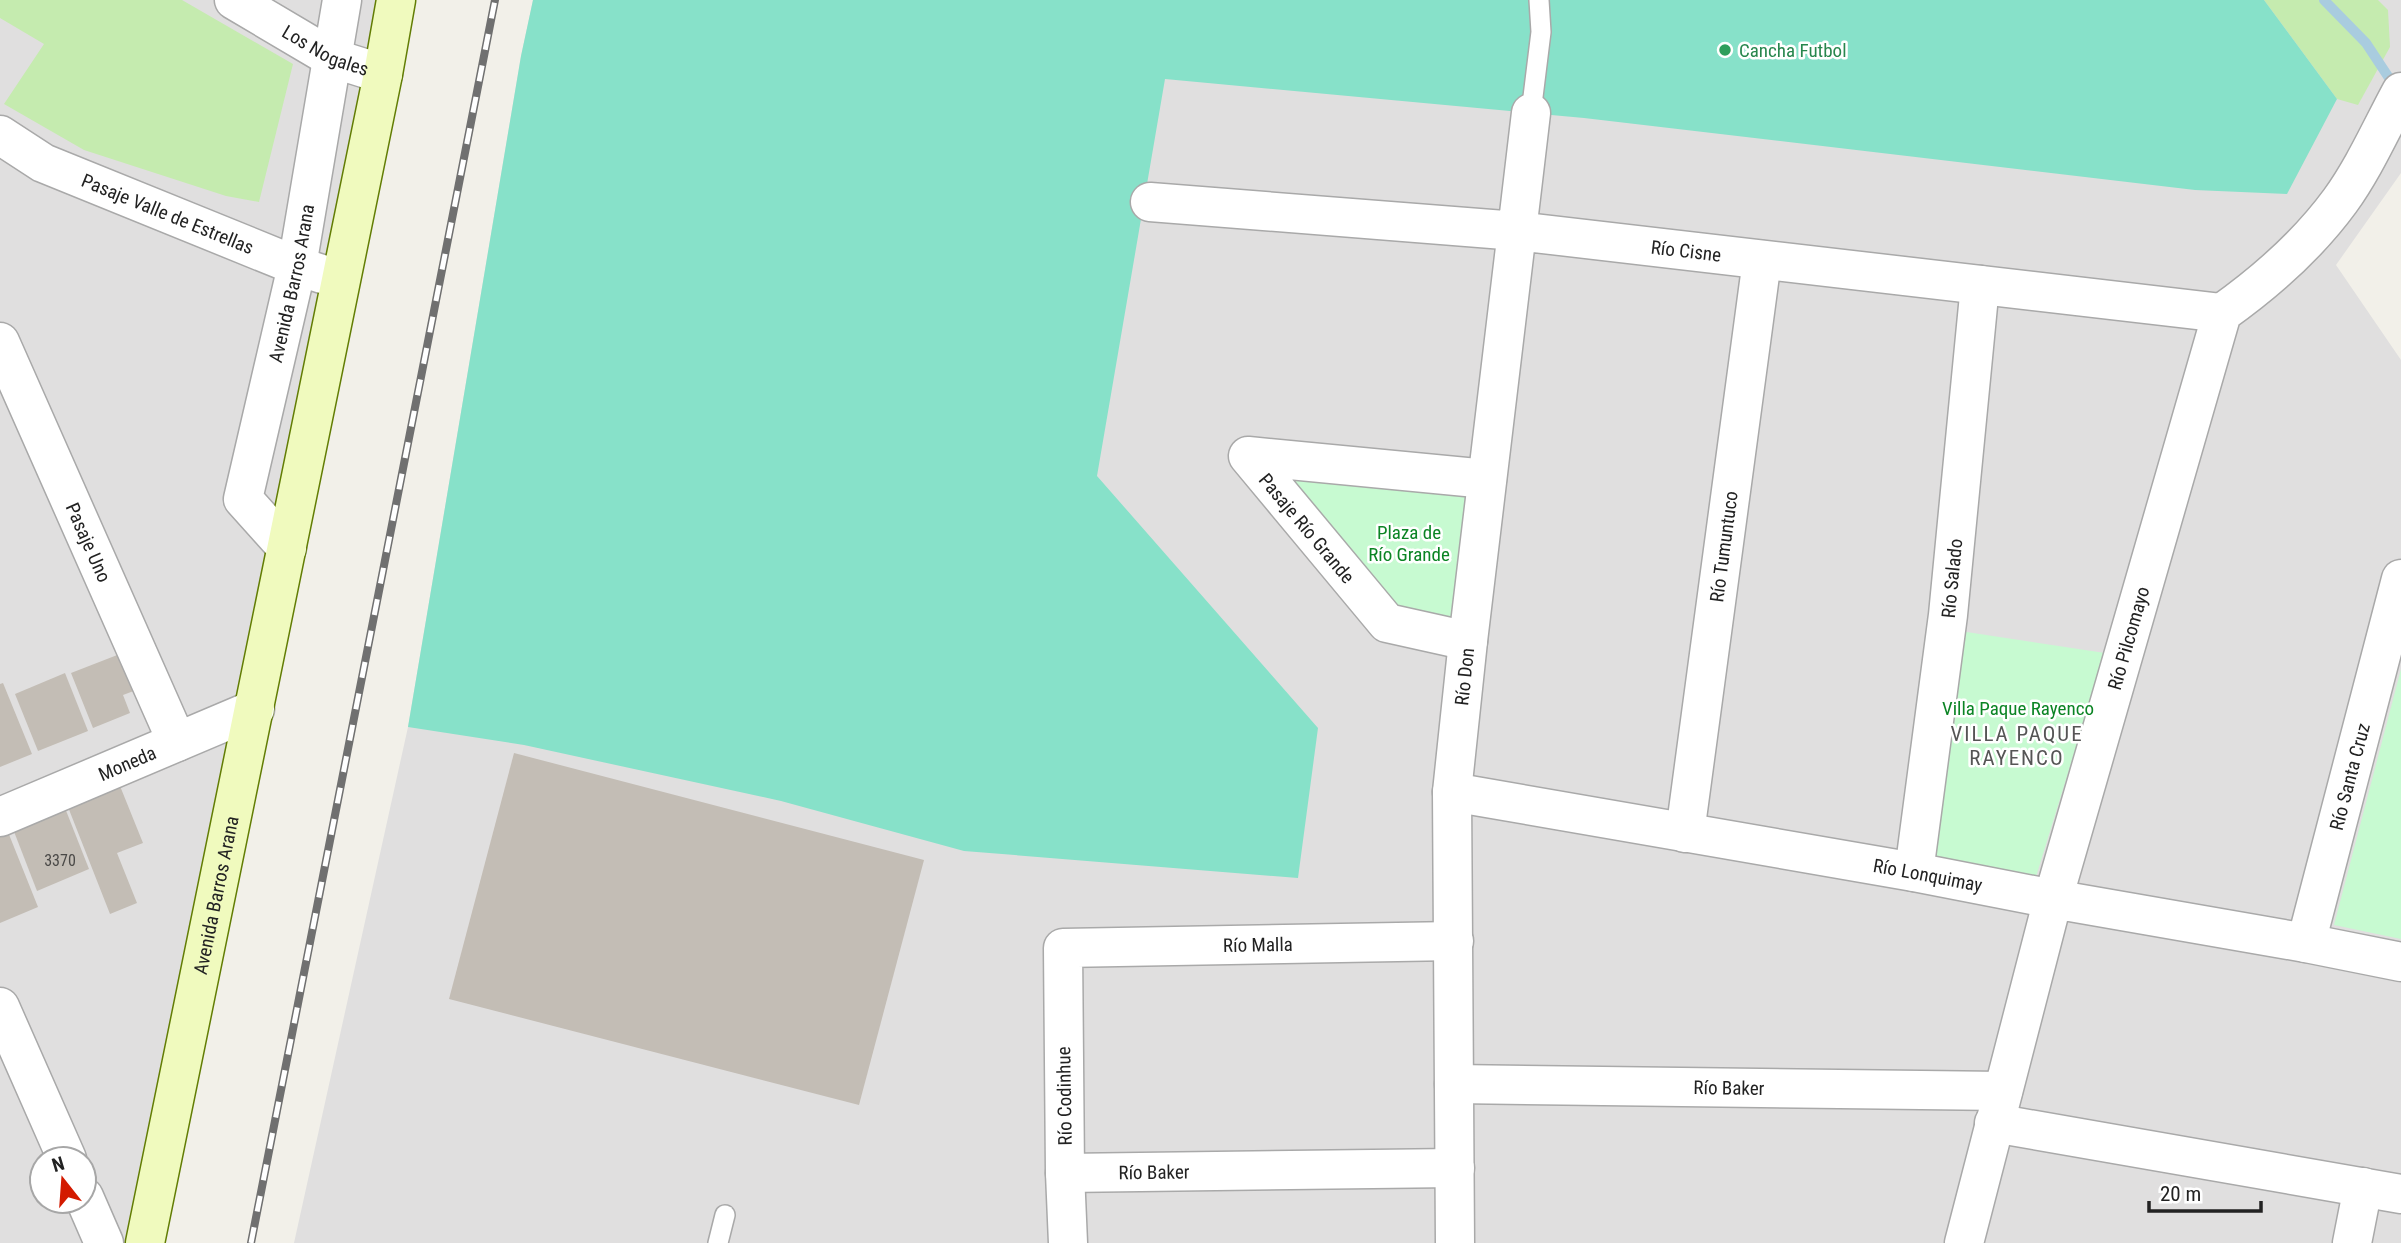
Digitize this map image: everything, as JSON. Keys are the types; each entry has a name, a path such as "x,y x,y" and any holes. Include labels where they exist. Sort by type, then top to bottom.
{"main road":[{"name":"Avenida Barros Arana","path":"145,1243 342,281 396,0"}],"street":[{"name":"Los Nogales","path":"234,0 332,58 383,74"},
{"name":"Avenida Barros Arana","path":"287,548 243,499 297,266 342,0"},
{"path":"2222,313 2288,261 2317,230 2362,166 2401,92"},
{"name":"Río Don","path":"1455,1243 1452,792 1531,113"},
{"name":"Pasaje Valle de Estrellas","path":"0,135 43,163 297,266 342,281"},
{"name":"Río Cisne","path":"1150,202 1517,231 2222,313"},
{"name":"Río Tumuntuco","path":"1685,832 1762,260"},
{"name":"Río Salado","path":"1914,872 1948,615 1980,285"},
{"name":"Río Pilcomayo","path":"1964,1243 2053,900 2222,313"},
{"name":"Pasaje Uno","path":"0,342 177,743"},
{"name":"Pasaje Río Grande","path":"1468,641 1387,623 1248,456 1487,479"},
{"name":"Río Santa Cruz","path":"2306,943 2398,605"},
{"name":"Moneda","path":"0,817 255,709"},
{"name":"Río Lonquimay","path":"1452,792 1914,872 2053,900 2401,962"},
{"name":"Río Malla","path":"1063,948 1454,941"},
{"name":"Río Codinhue","path":"1063,948 1068,1243"},
{"path":"0,1007 61,1145"},
{"name":"Río Baker","path":"1454,1084 1999,1107 2401,1194"},
{"name":"Río Baker","path":"1065,1173 1455,1168"},
{"path":"2353,1243 2362,1187"},
{"path":"92,1215 104,1243"}],"lane":[{"path":"1531,113 1541,32 1539,0"},
{"path":"718,1243 725,1215"}],"shaded area":[{"path":"0,0 385,0 129,1243 0,1243"},
{"path":"533,0 2401,0 2401,173 2336,265 2401,360 2401,1243 294,1243 408,727 521,56"}],"green space":[{"path":"0,0 182,0 293,64 259,202 226,196 84,150 4,104 44,44 0,18"},
{"path":"533,0 2264,0 2337,99 2287,194 2195,190 1584,118 1165,79 1097,476 1318,728 1298,878 964,851 781,801 524,745 408,727 521,56"},
{"path":"2264,0 2378,0 2388,10 2390,47 2358,105 2337,99"},
{"name":"Plaza de Río Grande","path":"1287,477 1468,494 1454,621 1396,608"},
{"name":"Villa Paque Rayenco","path":"1960,631 2105,653 2035,880 1930,860"},
{"path":"2401,669 2401,939 2334,925"}],"building":[{"path":"125,652 139,689 123,695 130,713 93,728 71,673"},
{"path":"65,673 88,731 38,751 15,694"},
{"path":"3,683 32,754 0,767 0,684"},
{"path":"514,753 924,860 859,1105 449,999"},
{"path":"120,786 143,843 117,853 137,903 110,914 68,807"},
{"path":"65,808 89,869 37,891 13,829"},
{"path":"8,832 38,907 0,923 0,835"}],"waterway":[{"path":"2324,0 2366,43 2397,90"}],"railway":[{"path":"251,1243 495,0"}],"place":[{"name":"Cancha Futbol","path":"1725,50"}],"district":[{"name":"VILLA PAQUE RAYENCO","path":"2017,746"}]}
